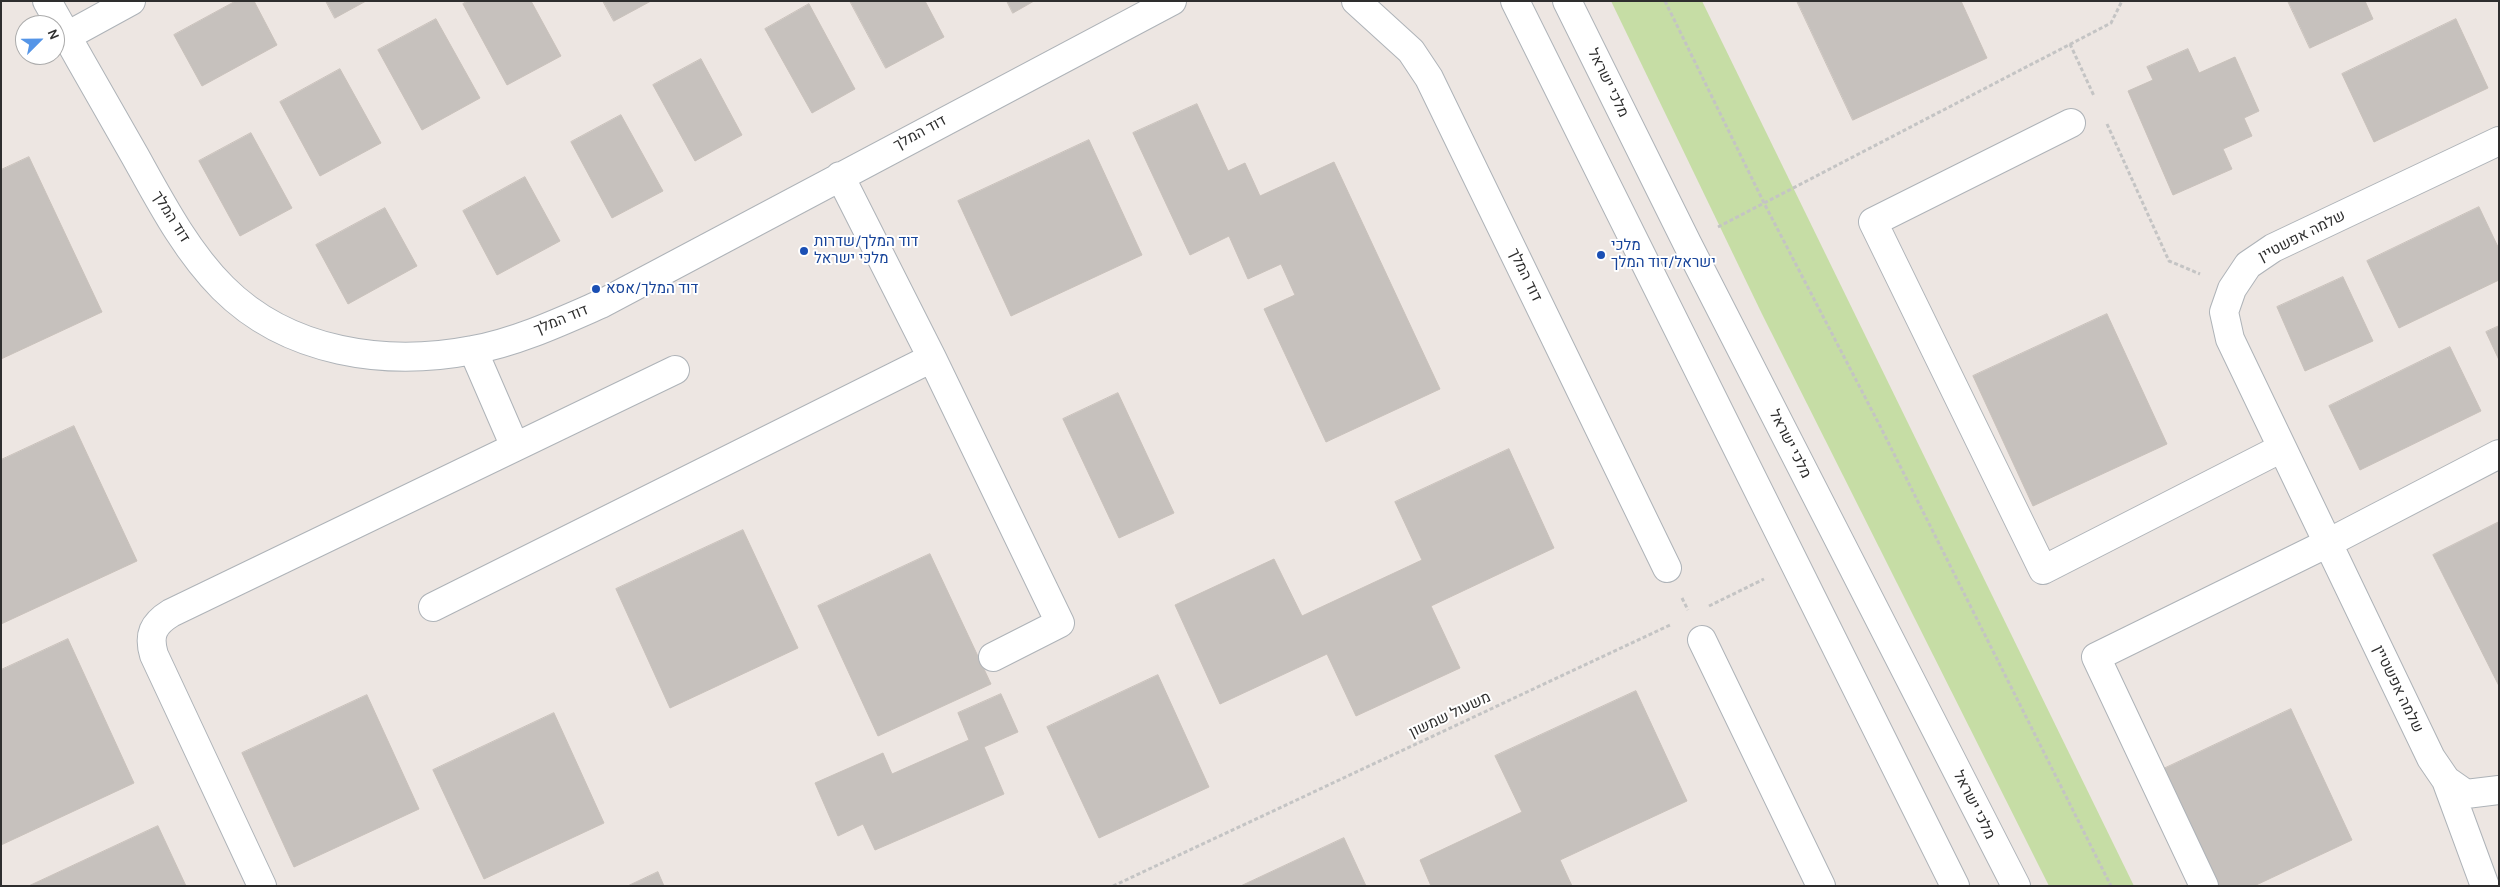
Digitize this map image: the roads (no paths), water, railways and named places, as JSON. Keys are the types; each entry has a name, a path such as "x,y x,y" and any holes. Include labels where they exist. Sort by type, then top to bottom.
{"street":[{"name":"דוד המלך","path":"47,1 165,210 194,254 223,288 260,318 304,340 339,351 379,356 418,356 473,350 510,341 601,304 1172,1"},
{"path":"67,36 131,1"},
{"name":"דוד המלך","path":"1356,1 1412,51 1429,78 1667,568"},
{"path":"1515,1 1955,886"},
{"name":"מלכי ישראל","path":"1567,1 1687,243 2016,886"},
{"path":"2071,123 1873,222 2043,570 2282,448"},
{"name":"שלמה אפשטיין","path":"2499,141 2273,248 2248,265 2232,288 2224,312 2230,339 2431,758 2446,780 2466,794 2499,790"},
{"path":"840,176 932,358 1060,623 993,657"},
{"path":"473,350 515,447"},
{"path":"434,607 932,358"},
{"path":"262,886 154,655 150,638 153,627 171,613 675,370"},
{"path":"2204,886 2096,656 2328,543 2499,454"},
{"path":"1702,640 1815,884"},
{"path":"2446,780 2485,886"}],"place":[{"name":"דוד המלך/שדרות מלכי ישראל","path":"804,251"},
{"name":"מלכי ישראל/דוד המלך","path":"1601,255"},
{"name":"דוד המלך/אסא","path":"596,289"}]}
